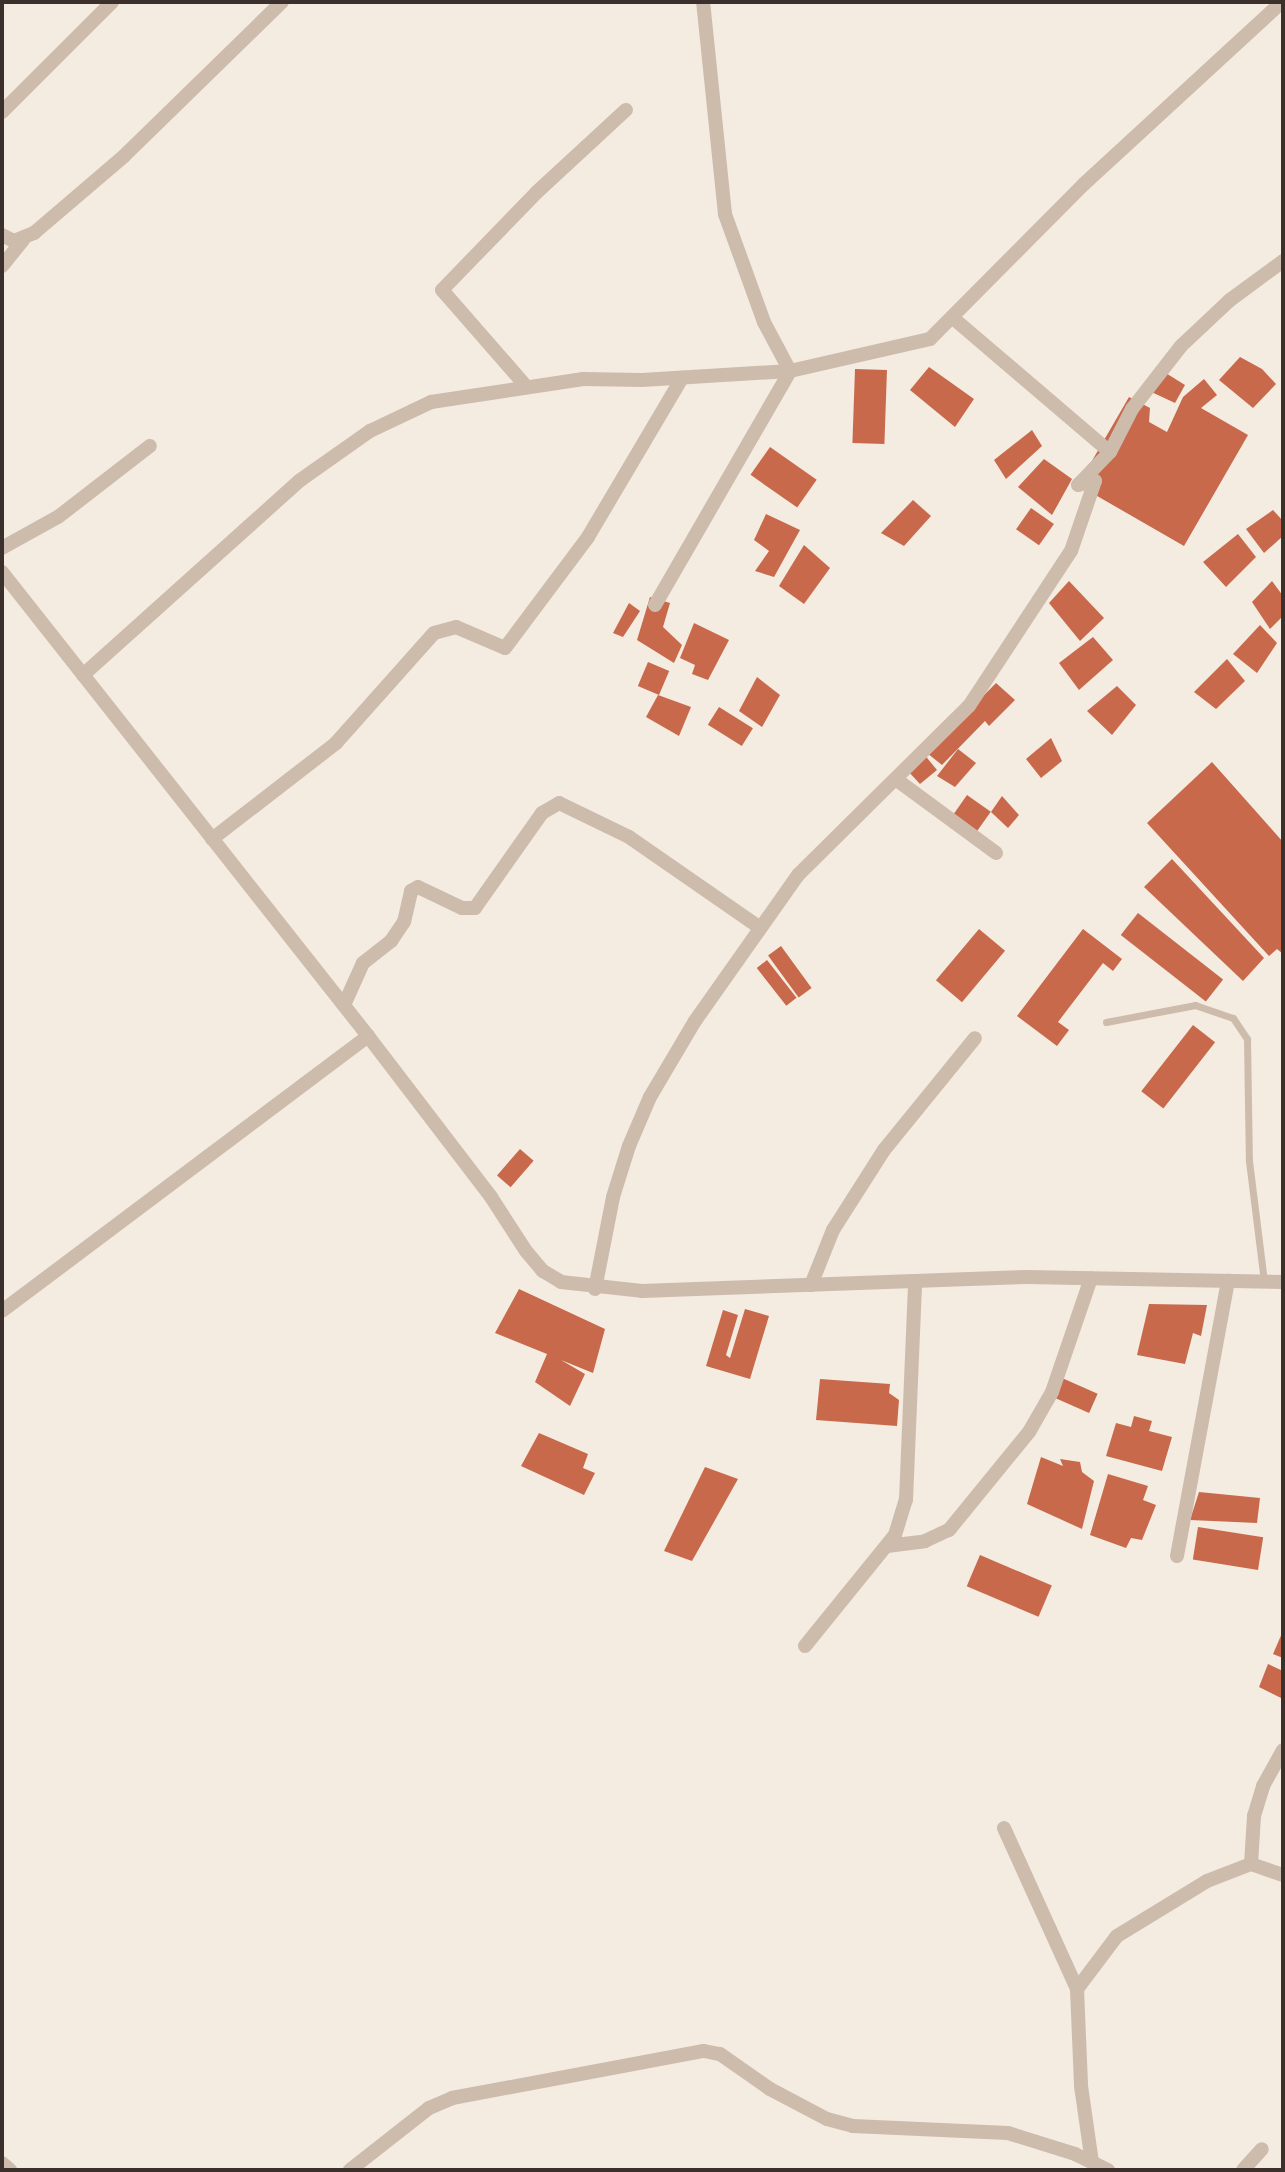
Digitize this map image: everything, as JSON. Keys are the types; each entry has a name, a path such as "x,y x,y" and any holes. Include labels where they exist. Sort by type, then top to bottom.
{"street":[{"path":"2,112 112,2"},
{"path":"2,266 23,240 124,156 282,2"},
{"path":"703,2 725,214 760,310 790,371"},
{"path":"83,675 299,481 397,416 431,402 525,385 682,379 790,371 930,339 1084,184 1275,4"},
{"path":"525,385 442,290 537,192 626,110"},
{"path":"2,235 23,240"},
{"path":"595,1289 612,1197 650,1097 759,927 827,842 897,780 970,706 1071,551 1094,481 1078,485 1110,452 1132,410 1181,346 1230,300 1283,261"},
{"path":"953,317 1110,452"},
{"path":"655,605 790,371"},
{"path":"212,839 336,743 434,633 456,627 505,648 588,537 682,379"},
{"path":"2,548 58,517 149,446"},
{"path":"2,572 344,1005 543,1270 561,1282 595,1289 1091,1278 1283,1282"},
{"path":"897,780 996,853"},
{"path":"344,1005 363,963 391,941 404,922 411,891 418,887 462,908 475,908 542,813 559,803 629,837 759,927"},
{"path":"2,1311 368,1036"},
{"path":"811,1285 833,1230 884,1150 975,1038"},
{"path":"887,1546 925,1541 949,1530 1029,1432 1052,1392 1091,1278"},
{"path":"1177,1556 1228,1281"},
{"path":"805,1646 887,1546 906,1500 915,1282"},
{"path":"1251,1864 1254,1816 1263,1786 1283,1750"},
{"path":"1004,1828 1077,1989 1081,2085 1092,2162"},
{"path":"1077,1989 1116,1936 1207,1881 1251,1864 1283,1875"},
{"path":"350,2170 429,2108 452,2098 704,2051 720,2054 770,2090 827,2119 853,2126 1009,2133 1108,2170"},
{"path":"1243,2170 1262,2149"},
{"path":"2,2164 10,2170"}],"lane":[{"path":"1106,1022 1195,1005 1233,1018 1247,1040 1249,1161 1264,1282"}],"building":[{"path":"1240,357 1262,369 1276,384 1253,408 1219,380"},
{"path":"929,367 974,399 955,427 910,390"},
{"path":"1156,367 1185,385 1175,403 1145,389"},
{"path":"855,369 887,370 884,444 852,443"},
{"path":"1204,379 1217,395 1201,408 1248,435 1184,546 1078,485 1129,397 1150,408 1149,422 1167,432 1183,397"},
{"path":"1032,430 1042,446 1006,479 994,460"},
{"path":"770,447 817,480 797,508 750,475"},
{"path":"1044,459 1072,479 1052,515 1018,487"},
{"path":"913,500 931,516 904,546 881,533"},
{"path":"1031,508 1054,524 1039,545 1016,529"},
{"path":"1273,510 1283,521 1283,536 1264,553 1246,529"},
{"path":"766,514 800,530 774,577 755,571 769,551 754,540"},
{"path":"1238,534 1256,557 1226,587 1203,562"},
{"path":"804,545 830,568 804,604 779,586"},
{"path":"1069,581 1104,618 1080,641 1049,603"},
{"path":"1272,581 1283,596 1283,616 1270,629 1252,602"},
{"path":"650,597 670,603 663,627 682,645 674,663 637,640"},
{"path":"629,603 640,611 623,637 613,633"},
{"path":"694,623 729,640 708,680 692,674 695,665 680,658"},
{"path":"1260,625 1277,643 1257,673 1233,654"},
{"path":"1093,637 1113,660 1079,690 1059,663"},
{"path":"1227,659 1245,681 1216,709 1194,692"},
{"path":"648,662 669,671 659,695 638,686"},
{"path":"757,677 780,695 762,727 739,711"},
{"path":"996,683 1015,700 989,726 985,721 942,765 927,753"},
{"path":"1117,686 1136,705 1112,735 1087,711"},
{"path":"658,695 691,707 679,736 646,717"},
{"path":"719,707 753,728 742,746 708,725"},
{"path":"1051,738 1062,761 1041,778 1026,759"},
{"path":"958,749 976,763 955,787 937,776"},
{"path":"923,753 937,770 920,784 907,770"},
{"path":"1212,762 1283,842 1283,954 1277,949 1269,956 1147,823"},
{"path":"967,795 991,812 976,832 953,815"},
{"path":"1002,796 1019,815 1008,828 991,812"},
{"path":"1172,859 1264,958 1243,981 1144,887"},
{"path":"1138,913 1223,979 1206,1002 1121,935"},
{"path":"979,929 1005,951 962,1002 936,980"},
{"path":"1083,929 1122,959 1113,971 1103,963 1058,1022 1069,1030 1057,1046 1017,1016"},
{"path":"781,946 812,988 799,997 768,955"},
{"path":"767,960 797,998 786,1006 757,968"},
{"path":"1193,1025 1215,1042 1163,1108 1141,1091"},
{"path":"520,1149 534,1161 511,1187 497,1175"},
{"path":"519,1289 605,1329 593,1373 561,1360 585,1374 570,1406 535,1382 547,1354 495,1333"},
{"path":"1149,1304 1207,1305 1201,1336 1193,1333 1185,1364 1137,1355"},
{"path":"745,1309 769,1316 750,1379 706,1366 723,1310 738,1315 726,1355 730,1358"},
{"path":"1062,1378 1098,1394 1089,1413 1053,1397"},
{"path":"820,1379 890,1384 889,1393 899,1400 897,1426 816,1420"},
{"path":"1134,1416 1152,1421 1149,1431 1172,1437 1162,1471 1106,1456 1116,1423 1131,1427"},
{"path":"539,1433 588,1454 583,1468 595,1473 584,1495 521,1466"},
{"path":"1041,1457 1063,1466 1060,1459 1080,1462 1082,1472 1094,1481 1082,1529 1027,1504"},
{"path":"705,1467 738,1479 692,1561 664,1551"},
{"path":"1108,1474 1148,1486 1143,1500 1156,1505 1142,1540 1131,1538 1126,1548 1090,1535"},
{"path":"1199,1492 1260,1498 1257,1523 1190,1520"},
{"path":"1198,1527 1263,1537 1258,1570 1193,1560"},
{"path":"980,1555 1052,1585 1039,1617 967,1586"},
{"path":"1283,1631 1283,1658 1273,1654"},
{"path":"1268,1664 1283,1671 1283,1699 1259,1687"}]}
